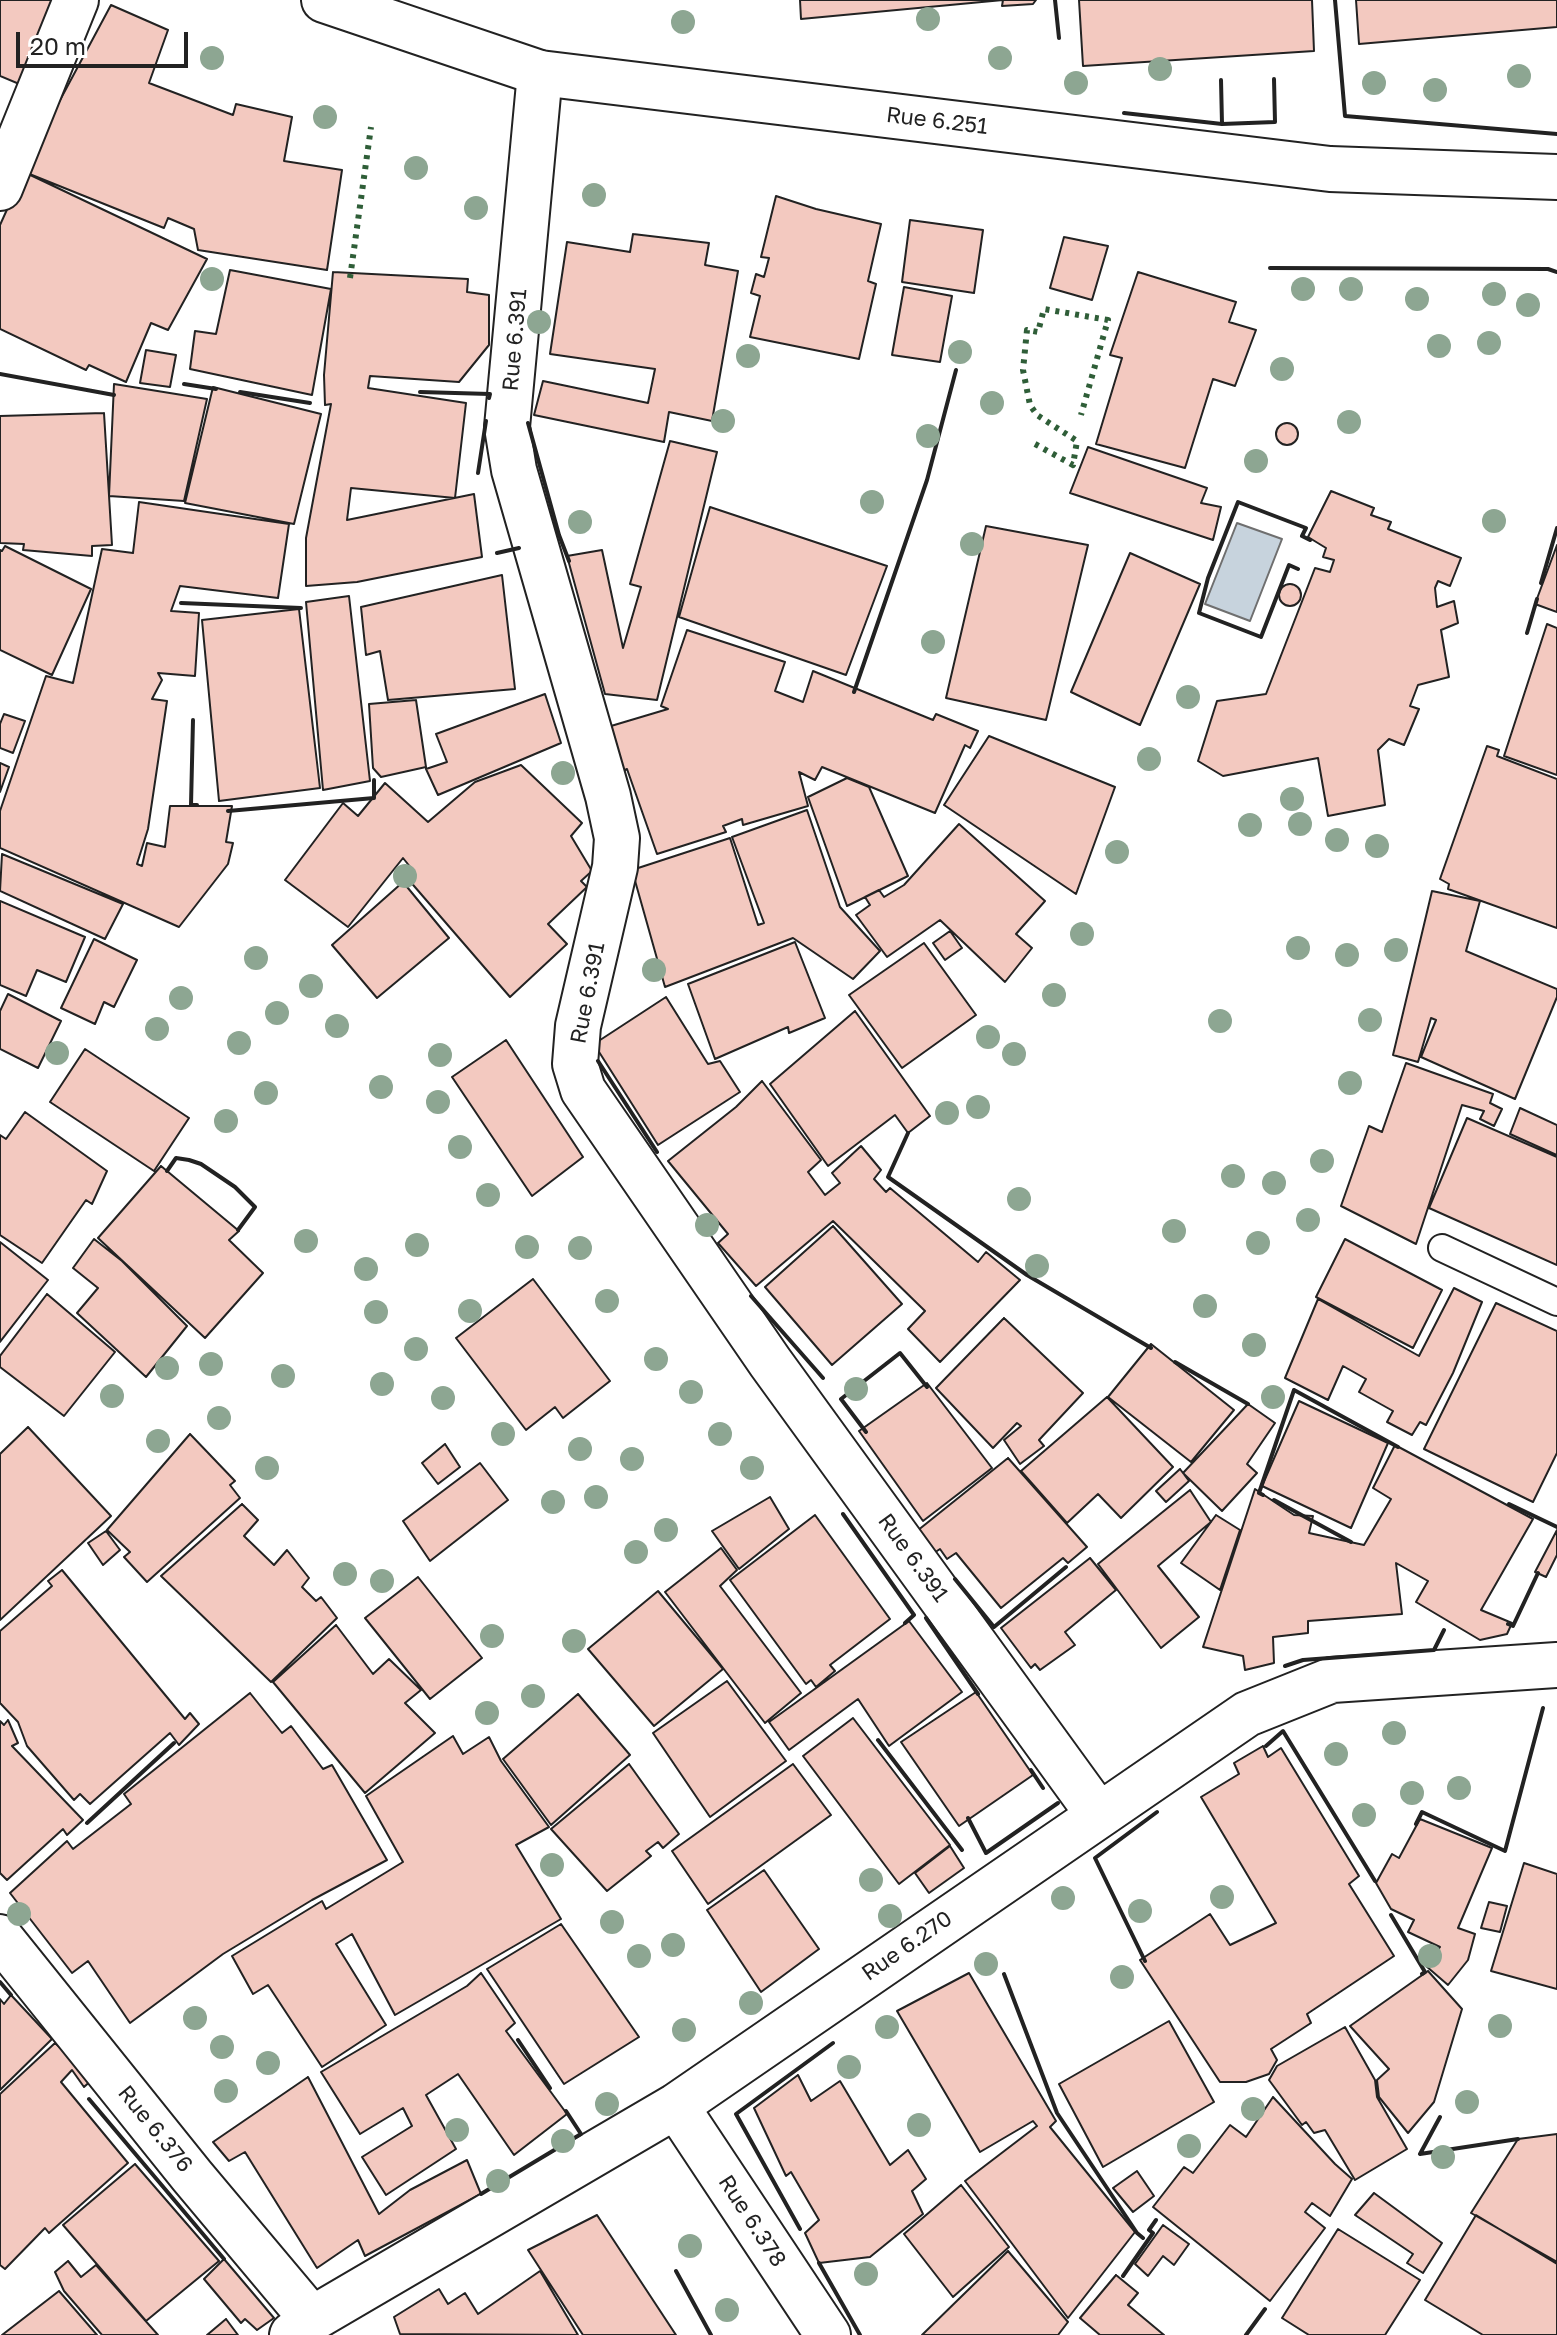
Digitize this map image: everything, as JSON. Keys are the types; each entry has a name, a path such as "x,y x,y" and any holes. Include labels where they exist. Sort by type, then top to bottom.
{"street":[{"path":"0,188 76,0"},
{"name":"Rue 6.251","path":"327,1 540,73 1330,169 1557,177"},
{"name":"Rue 6.391","path":"540,73 507,427 514,470 608,796 617,838 615,867 578,1026 575,1064 583,1090 770,1362 1098,1814"},
{"name":"Rue 6.270","path":"302,2327 676,2106 1247,1714 1332,1680 1557,1665"},
{"name":"Rue 6.376","path":"0,1937 192,2176 302,2327"},
{"name":"Rue 6.378","path":"676,2106 828,2335"}],"lane":[{"path":"1442,1248 1557,1302"}],"shaded area":[{"path":"1237,523 1282,539 1250,621 1205,604"}],"building":[{"path":"0,0 57,0 24,86 0,76"},
{"path":"800,0 1003,0 801,19"},
{"path":"1003,0 1036,0 1033,4 1002,6"},
{"path":"1079,0 1312,0 1314,51 1083,66"},
{"path":"1356,0 1557,0 1557,27 1359,44"},
{"path":"111,5 168,30 149,83 233,115 236,104 292,117 284,161 342,170 327,270 198,250 194,229 168,218 164,228 22,171"},
{"path":"24,172 207,259 168,330 151,323 126,382 89,365 86,370 0,329 0,225"},
{"path":"776,196 881,224 868,281 876,284 859,359 750,337 760,296 751,293 756,274 764,277 769,258 761,257"},
{"path":"910,220 983,230 974,293 902,282"},
{"path":"633,234 709,243 705,265 738,271 712,421 669,412 664,442 534,415 543,381 648,403 655,369 550,354 567,242 630,252"},
{"path":"1064,237 1108,246 1092,300 1050,288"},
{"path":"230,270 331,289 312,395 190,369 195,331 216,334"},
{"path":"333,272 468,279 467,292 489,295 489,345 459,382 370,376 368,388 466,403 455,498 474,494 482,557 357,582 306,586 306,538 331,404 325,405 324,375","holes":["351,488 455,498 347,520"]},
{"path":"1138,272 1236,302 1229,322 1256,330 1235,386 1213,379 1185,468 1096,444 1122,358 1110,355"},
{"path":"904,287 952,296 940,362 892,355"},
{"path":"146,350 176,355 170,387 140,383"},
{"path":"114,384 207,399 184,501 109,496"},
{"path":"213,387 321,414 294,524 185,503"},
{"path":"104,413 112,545 92,546 92,556 23,550 24,544 0,543 0,416"},
{"path":"1287,423 1298,434 1287,445 1276,434"},
{"path":"670,441 717,452 657,700 605,694 567,556 602,550 623,648 641,587 630,584"},
{"path":"1088,447 1207,488 1201,503 1221,507 1213,540 1070,493"},
{"path":"1331,491 1374,508 1371,515 1391,522 1388,529 1461,558 1450,586 1438,581 1435,588 1437,607 1454,601 1458,623 1441,630 1449,677 1418,685 1410,706 1419,709 1404,745 1389,739 1378,750 1385,805 1328,816 1318,758 1223,776 1198,761 1217,701 1266,694 1315,568 1330,572 1334,560 1323,557 1326,548 1308,537"},
{"path":"139,502 289,524 278,598 180,586 171,611 199,613 195,676 158,673 162,680 152,699 167,701 148,829 137,864 142,866 147,843 165,847 170,806 232,806 226,842 233,843 228,864 179,927 0,848 0,811 46,676 73,683 102,549 133,553"},
{"path":"710,507 887,566 846,675 679,617"},
{"path":"986,526 1088,545 1046,720 946,698"},
{"path":"1557,545 1557,612 1535,604"},
{"path":"5,546 91,589 52,675 0,650 0,550"},
{"path":"1130,553 1200,584 1140,725 1071,692"},
{"path":"502,575 515,689 388,700 380,651 366,655 361,607"},
{"path":"1290,584 1298,587 1301,595 1298,603 1290,606 1282,603 1279,595 1282,587"},
{"path":"349,596 370,781 323,790 306,602"},
{"path":"299,609 320,788 219,801 202,620"},
{"path":"1547,624 1557,628 1557,775 1504,756"},
{"path":"687,630 785,662 775,691 803,702 813,671 933,720 936,714 978,731 970,748 965,745 935,813 822,767 815,780 799,772 808,806 743,825 742,819 723,826 726,832 657,854 627,769 623,771 611,726 668,709 661,706"},
{"path":"545,694 561,743 438,795 426,769 447,762 436,734"},
{"path":"416,700 426,767 381,777 373,768 369,704"},
{"path":"4,714 25,721 13,753 0,748 0,724"},
{"path":"989,736 1115,787 1076,894 944,805"},
{"path":"1487,746 1499,750 1497,756 1557,779 1557,928 1448,889 1449,884 1440,879"},
{"path":"0,763 9,767 0,792"},
{"path":"521,765 582,823 571,836 592,871 581,881 587,887 548,924 567,944 510,997 408,879 415,873 403,858 348,927 285,880 343,803 358,816 385,783 428,822 475,782"},
{"path":"847,778 869,787 908,876 847,906 808,797"},
{"path":"807,810 840,907 880,951 853,979 793,938 665,987 632,870 730,838 758,925 764,923 732,837"},
{"path":"959,824 1045,901 1016,934 1032,948 1005,982 940,920 887,957 856,915 870,905 865,897 879,890 884,897 904,885"},
{"path":"2,854 123,904 105,939 0,891"},
{"path":"403,882 449,938 377,998 332,945"},
{"path":"1432,891 1480,901 1466,951 1557,989 1557,997 1515,1099 1421,1057 1436,1020 1431,1018 1418,1062 1393,1055"},
{"path":"0,901 85,937 66,982 37,970 26,996 0,985"},
{"path":"950,931 962,948 945,960 933,943"},
{"path":"94,939 137,960 114,1007 104,1002 95,1024 61,1008"},
{"path":"795,942 825,1018 789,1033 788,1027 715,1059 688,984"},
{"path":"924,943 976,1015 902,1068 849,995"},
{"path":"8,994 61,1021 38,1068 0,1049 0,1011"},
{"path":"666,997 708,1064 720,1061 740,1092 658,1145 594,1044"},
{"path":"855,1011 930,1116 908,1133 895,1115 828,1166 770,1084"},
{"path":"506,1040 583,1157 532,1196 452,1077"},
{"path":"85,1049 189,1118 154,1171 50,1102"},
{"path":"1406,1063 1493,1094 1490,1103 1502,1109 1494,1126 1480,1119 1484,1111 1462,1105 1416,1244 1341,1206 1369,1126 1382,1132"},
{"path":"762,1081 821,1160 808,1172 825,1195 840,1183 832,1173 861,1146 881,1170 874,1179 886,1192 890,1188 978,1262 986,1252 1020,1280 940,1362 908,1329 925,1311 833,1221 756,1286 718,1243 728,1234 668,1161 736,1107"},
{"path":"1520,1108 1557,1125 1557,1155 1510,1134"},
{"path":"25,1112 107,1171 92,1204 86,1200 42,1263 0,1235 0,1135 6,1139"},
{"path":"1467,1118 1557,1157 1557,1265 1429,1208"},
{"path":"161,1166 239,1231 229,1240 263,1273 205,1338 98,1238"},
{"path":"833,1226 902,1304 832,1365 765,1287"},
{"path":"94,1239 122,1261 187,1326 146,1377 77,1313 98,1288 73,1268"},
{"path":"1345,1239 1442,1290 1413,1348 1316,1297"},
{"path":"0,1242 48,1280 0,1342"},
{"path":"533,1279 610,1381 563,1418 555,1407 526,1430 456,1338"},
{"path":"1454,1288 1482,1302 1453,1373 1426,1425 1420,1422 1412,1435 1387,1422 1393,1411 1359,1392 1366,1379 1343,1366 1328,1400 1285,1378 1318,1299 1419,1356"},
{"path":"47,1294 115,1352 64,1416 0,1367 0,1356"},
{"path":"1496,1303 1557,1331 1557,1453 1533,1502 1424,1449"},
{"path":"1004,1318 1083,1393 1039,1440 1044,1446 1020,1464 1004,1440 1021,1426 1017,1423 993,1448 936,1388"},
{"path":"1151,1344 1234,1410 1191,1462 1108,1397"},
{"path":"927,1383 992,1468 923,1521 859,1431"},
{"path":"1107,1397 1173,1467 1121,1518 1098,1494 1067,1523 1021,1471"},
{"path":"1299,1401 1388,1443 1351,1528 1262,1486"},
{"path":"1248,1404 1275,1423 1247,1464 1257,1473 1222,1511 1183,1473"},
{"path":"28,1427 111,1516 0,1620 0,1454"},
{"path":"190,1434 235,1481 230,1485 240,1498 147,1582 124,1557 130,1552 107,1530"},
{"path":"445,1444 460,1467 438,1484 422,1463"},
{"path":"1395,1445 1533,1519 1481,1610 1512,1623 1507,1634 1480,1640 1416,1602 1428,1581 1396,1563 1402,1614 1308,1621 1308,1633 1273,1637 1274,1663 1245,1670 1243,1656 1203,1647 1255,1489 1294,1515 1313,1516 1309,1533 1364,1545 1391,1499 1373,1488"},
{"path":"1008,1458 1087,1547 1068,1563 1063,1558 1001,1608 956,1553 947,1559 940,1549 934,1553 917,1531"},
{"path":"480,1463 508,1500 430,1561 403,1521"},
{"path":"1180,1469 1189,1481 1166,1502 1156,1491"},
{"path":"1190,1490 1211,1522 1158,1566 1199,1617 1161,1648 1098,1564"},
{"path":"770,1497 789,1529 739,1569 712,1531"},
{"path":"242,1504 258,1520 244,1536 274,1565 287,1550 309,1578 302,1587 316,1601 321,1597 337,1618 271,1682 161,1576"},
{"path":"815,1515 890,1619 830,1665 835,1671 816,1687 811,1680 806,1684 730,1580"},
{"path":"1216,1515 1240,1530 1220,1590 1181,1563"},
{"path":"1557,1530 1557,1555 1546,1577 1535,1572"},
{"path":"106,1531 120,1550 103,1565 88,1543"},
{"path":"721,1548 737,1570 720,1586 801,1693 765,1723 665,1592"},
{"path":"1090,1558 1116,1590 1065,1632 1075,1645 1040,1670 1035,1664 1031,1668 1001,1628"},
{"path":"62,1570 185,1719 190,1713 199,1724 179,1745 170,1733 90,1804 80,1794 74,1800 27,1746 18,1722 0,1703 0,1631 52,1586 48,1581"},
{"path":"418,1577 482,1658 430,1699 365,1618"},
{"path":"658,1591 723,1669 654,1726 588,1649"},
{"path":"909,1621 962,1692 889,1746 858,1699 789,1750 769,1722"},
{"path":"336,1625 373,1674 389,1659 421,1690 405,1703 435,1733 365,1793 273,1682"},
{"path":"727,1681 786,1761 710,1817 653,1733"},
{"path":"976,1692 1033,1775 959,1826 901,1742"},
{"path":"250,1693 282,1733 291,1726 323,1769 332,1765 387,1860 312,1900 223,1954 130,2023 88,1961 72,1973 10,1893 67,1841 73,1849 131,1804 124,1794"},
{"path":"578,1694 630,1755 551,1825 503,1759"},
{"path":"853,1718 950,1845 899,1884 803,1756"},
{"path":"8,1720 18,1743 12,1746 83,1820 67,1835 63,1829 7,1880 0,1873 0,1721 4,1725"},
{"path":"453,1736 463,1754 489,1737 501,1761 549,1827 516,1845 561,1919 395,2015 352,1934 336,1944 386,2025 322,2067 268,1985 253,1994 232,1956 322,1901 326,1909 403,1862 366,1796"},
{"path":"1263,1746 1268,1757 1281,1748 1359,1876 1349,1884 1394,1956 1307,2014 1311,2023 1271,2049 1277,2060 1269,2074 1246,2082 1220,2082 1140,1960 1210,1914 1230,1945 1276,1923 1201,1797 1239,1774 1234,1763"},
{"path":"629,1764 679,1834 663,1848 658,1842 646,1851 651,1856 607,1891 551,1829"},
{"path":"793,1764 831,1815 708,1904 672,1851"},
{"path":"1420,1819 1492,1848 1458,1928 1475,1934 1468,1960 1448,1985 1426,1966 1440,1947 1408,1932 1414,1920 1391,1909 1376,1883 1392,1854 1399,1858"},
{"path":"950,1846 964,1868 929,1893 915,1873"},
{"path":"1524,1863 1557,1874 1557,1989 1491,1971"},
{"path":"764,1870 819,1949 761,1992 707,1910"},
{"path":"1489,1902 1507,1906 1500,1932 1481,1928"},
{"path":"561,1924 639,2037 564,2084 487,1969"},
{"path":"1428,1971 1462,2009 1434,2102 1408,2133 1379,2097 1377,2080 1389,2069 1350,2026"},
{"path":"481,1973 515,2023 506,2031 567,2114 514,2155 458,2074 426,2095 456,2149 386,2195 362,2157 412,2126 403,2108 360,2134 321,2072 467,1986"},
{"path":"969,1973 1056,2121 1050,2127 1135,2232 1068,2318 965,2181 1037,2126 1033,2121 980,2152 897,2011"},
{"path":"11,1995 52,2039 0,2090 0,1999 4,2004"},
{"path":"1169,2021 1214,2102 1103,2167 1059,2084"},
{"path":"1345,2027 1375,2080 1377,2097 1407,2149 1355,2180 1325,2130 1314,2133 1306,2122 1302,2125 1269,2080 1277,2066"},
{"path":"55,2043 94,2078 84,2087 72,2070 61,2082 128,2163 49,2233 45,2228 5,2269 0,2265 0,2094"},
{"path":"798,2075 811,2101 840,2081 890,2165 908,2150 926,2179 912,2191 923,2214 870,2257 819,2263 805,2233 819,2220 791,2172 786,2176 754,2108"},
{"path":"308,2077 379,2214 410,2190 467,2160 481,2194 365,2256 358,2240 317,2268 245,2152 229,2161 213,2142"},
{"path":"1273,2097 1352,2179 1330,2216 1312,2203 1305,2212 1325,2228 1270,2301 1153,2207 1184,2167 1193,2173 1230,2125 1246,2137"},
{"path":"1557,2134 1557,2262 1471,2213 1518,2139"},
{"path":"135,2164 219,2261 146,2321 63,2225"},
{"path":"1137,2171 1154,2196 1133,2212 1113,2188"},
{"path":"961,2185 1009,2247 953,2297 904,2234"},
{"path":"1374,2193 1442,2243 1423,2273 1407,2263 1413,2254 1355,2215"},
{"path":"597,2215 676,2335 583,2335 528,2250"},
{"path":"1476,2215 1557,2264 1557,2335 1483,2335 1425,2300"},
{"path":"1163,2225 1189,2244 1174,2265 1163,2256 1148,2276 1135,2264"},
{"path":"1338,2229 1420,2280 1385,2335 1309,2335 1282,2318"},
{"path":"1008,2251 1068,2322 1058,2335 922,2335"},
{"path":"224,2259 274,2318 257,2330 245,2319 241,2323 204,2279"},
{"path":"68,2261 81,2277 96,2265 158,2335 102,2335 64,2291 55,2272"},
{"path":"540,2271 578,2335 400,2334 394,2317 439,2289 448,2304 465,2293 478,2314"},
{"path":"1116,2275 1138,2293 1128,2305 1164,2335 1100,2335 1080,2318"},
{"path":"59,2291 97,2335 2,2335"},
{"path":"226,2319 238,2335 207,2335"}],"hedge":[{"path":"350,278 371,127"},
{"path":"1035,444 1073,465 1077,441 1037,415 1030,405 1023,370 1027,330 1038,332 1044,309 1108,320 1081,415"}],"wall":[{"path":"1055,0 1059,38"},
{"path":"1335,0 1345,116 1557,134"},
{"path":"1222,124 1275,122 1274,79"},
{"path":"1124,113 1222,124 1221,80"},
{"path":"1270,268 1548,269 1557,272"},
{"path":"854,692 927,480 956,370"},
{"path":"0,374 114,395"},
{"path":"184,384 216,389"},
{"path":"240,392 310,403"},
{"path":"420,392 490,394 489,398"},
{"path":"478,473 486,421"},
{"path":"528,423 569,561"},
{"path":"1298,569 1289,565 1261,637 1199,613 1208,578 1238,502 1306,528 1302,536 1310,540"},
{"path":"1541,583 1557,528"},
{"path":"497,553 519,548"},
{"path":"1527,633 1537,599"},
{"path":"181,603 301,608"},
{"path":"193,720 191,805 197,805"},
{"path":"228,811 374,798 374,780"},
{"path":"598,1061 657,1152"},
{"path":"908,1133 888,1177 1027,1275 1151,1348"},
{"path":"167,1171 176,1158 189,1160 201,1164 235,1187 255,1207 238,1230"},
{"path":"751,1296 823,1378"},
{"path":"866,1432 841,1399 900,1353 927,1387"},
{"path":"1175,1362 1248,1404"},
{"path":"1263,1495 1259,1493 1294,1390 1398,1447"},
{"path":"1274,1500 1351,1542"},
{"path":"1509,1504 1557,1527"},
{"path":"843,1514 914,1615 905,1623"},
{"path":"955,1579 994,1627 1066,1567"},
{"path":"1508,1624 1513,1626 1538,1573"},
{"path":"926,1618 978,1694"},
{"path":"1285,1666 1303,1660 1434,1650 1444,1630"},
{"path":"1416,1824 1422,1812 1505,1851 1543,1708"},
{"path":"1266,1746 1283,1731 1375,1881"},
{"path":"878,1740 962,1850"},
{"path":"87,1823 174,1743"},
{"path":"1031,1770 1043,1788"},
{"path":"968,1818 986,1853 1058,1803"},
{"path":"1145,1961 1095,1858 1157,1812"},
{"path":"1391,1915 1425,1972 1422,1974"},
{"path":"1004,1974 1057,2113 1143,2238"},
{"path":"0,1982 11,1995"},
{"path":"518,2040 550,2088"},
{"path":"800,2229 736,2114 833,2043"},
{"path":"89,2099 224,2259"},
{"path":"481,2194 581,2134 566,2111"},
{"path":"1440,2117 1420,2154 1518,2139"},
{"path":"1123,2276 1153,2233 1149,2230 1156,2220"},
{"path":"819,2263 860,2335"},
{"path":"676,2271 711,2335"},
{"path":"1246,2335 1265,2309"}]}
